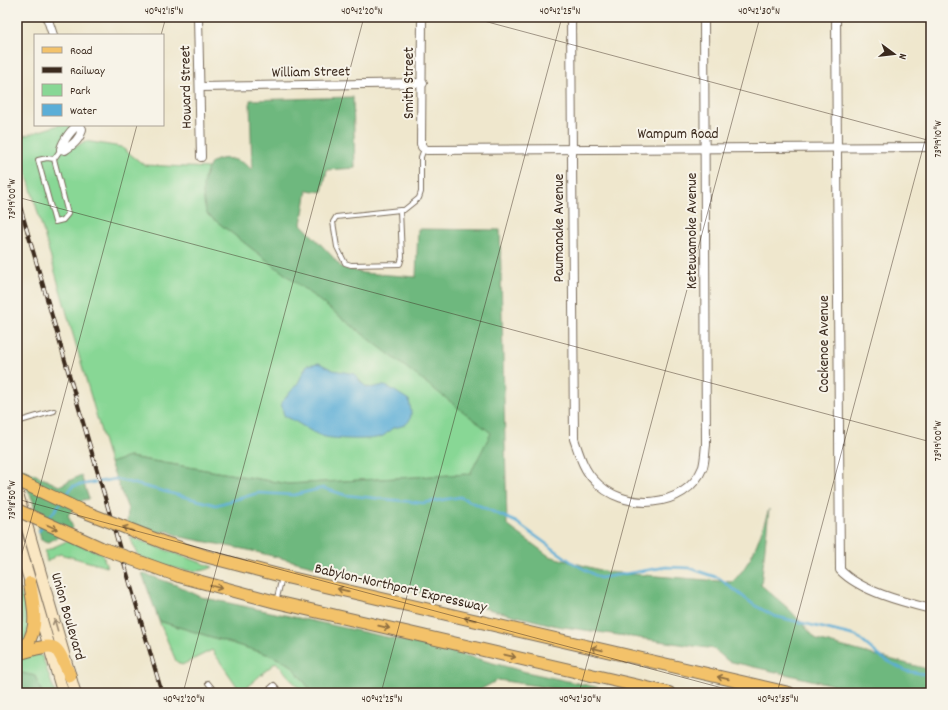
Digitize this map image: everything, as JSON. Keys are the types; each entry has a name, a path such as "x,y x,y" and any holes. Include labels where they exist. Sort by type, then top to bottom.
{"main road":[{"name":"Babylon-Northport Expressway","path":"17,480 80,510 165,543 205,556 282,576 789,693"},
{"name":"Union Boulevard","path":"17,492 75,693"},
{"path":"17,510 101,548 179,576 276,602 669,693"},
{"name":"Union Boulevard","path":"17,537 63,693"},
{"path":"18,653 28,644 34,630 30,583"},
{"path":"18,653 48,646 54,647 59,651 70,676"}],"street":[{"path":"47,17 53,34"},
{"name":"Howard Street","path":"198,17 200,157"},
{"name":"Smith Street","path":"422,17 421,144 424,149"},
{"name":"Paumanake Avenue","path":"571,17 574,439"},
{"name":"Ketewamoke Avenue","path":"574,439 584,467 593,480 604,490 624,500 646,503 678,494 693,482 703,466 706,445 704,17"},
{"name":"Cockenoe Avenue","path":"836,17 840,570 850,580 886,595 931,609"},
{"name":"William Street","path":"200,87 422,83"},
{"path":"61,149 62,144 74,127 76,126"},
{"name":"Wampum Road","path":"424,149 931,147"}],"lane":[{"path":"54,159 47,158 38,160 55,222 63,220 68,214 54,159 61,149"},
{"path":"400,210 402,257 400,264 351,265 342,260 337,248 334,222 335,218 400,210 404,210 419,198 421,192 421,157 424,149"},
{"path":"17,422 54,411"},
{"path":"276,602 282,576"},
{"path":"208,683 216,693"},
{"path":"265,693 274,685 281,693"}],"green space":[{"path":"353,97 355,168 327,170 322,192 307,190 301,224 341,267 363,273 416,277 418,229 500,230 507,525 549,556 607,572 732,582 751,557 769,509 761,585 789,609 817,640 931,670 931,693 868,693 728,661 714,649 557,626 248,550 181,537 168,531 154,533 127,523 128,509 110,463 129,457 288,484 470,474 491,433 207,214 203,187 208,168 212,162 222,159 233,159 243,163 252,170 250,100"},
{"path":"56,126 70,126 76,147 85,141 121,147 144,165 208,168 204,179 207,214 492,433 470,474 288,484 130,457 110,463 17,138"},
{"path":"17,466 59,486 81,475 89,499 83,500 68,515 73,528 49,542 41,540 33,501"},
{"path":"130,537 213,567 196,571 185,570 138,556"},
{"path":"67,541 102,553 107,567 60,554 47,562 45,551"},
{"path":"142,573 176,585 201,597 442,649 526,672 623,693 583,693 498,680 474,693 313,693 291,665 270,655 159,621"},
{"path":"17,582 26,608 29,626 24,642 17,649"},
{"path":"17,604 23,618 22,626 17,629"},
{"path":"159,621 270,655 291,665 313,693 303,693 276,662 241,692 212,650 182,665 176,661"},
{"path":"37,653 42,656 55,693 42,693 35,676 17,672 17,657"},
{"path":"17,672 35,676 42,693 17,693"}],"water":[{"path":"319,363 333,370 355,374 365,386 385,386 407,398 409,400 411,410 411,416 408,423 393,428 378,438 346,439 325,437 284,416 281,403 298,383 307,365"}],"waterway":[{"path":"64,498 73,486 116,479 216,505 258,493 294,495 323,488 345,495 423,503 460,497 516,522 573,563 600,578 666,567 689,568 719,578 754,605 774,616 856,636 882,658 906,671 931,675"},
{"path":"47,520 60,504"},
{"path":"39,531 43,526"}],"railway":[{"path":"17,196 162,693"}]}
